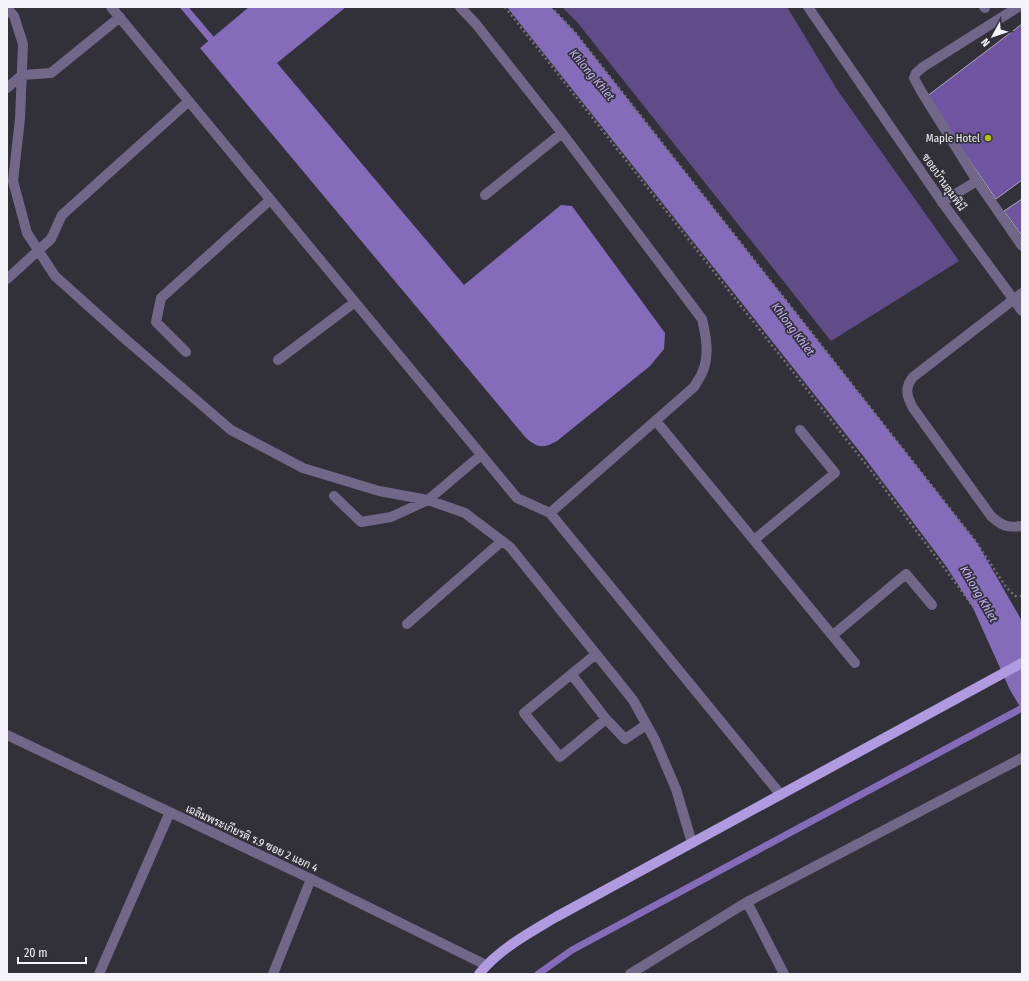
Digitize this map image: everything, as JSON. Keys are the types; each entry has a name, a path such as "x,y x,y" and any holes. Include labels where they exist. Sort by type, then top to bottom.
{"main road":[{"path":"479,974 486,965 519,939 556,917 1022,663"}],"street":[{"path":"111,7 517,498 550,512 781,795"},
{"path":"460,7 476,24 562,134 702,319 706,340 706,357 703,372 694,387 550,512"},
{"name":"ซอยบ้านลุมพินี","path":"808,7 942,202 1018,296 1022,310"},
{"path":"1018,7 924,67 916,73 914,78 921,92 977,181 1022,246"},
{"path":"7,8 14,16 23,44 20,119 13,181 27,233 55,276 124,338 231,430 303,468 378,490 428,500 465,513 510,547 633,700 655,740 676,789 692,843"},
{"path":"7,88 22,75 51,74 120,18"},
{"path":"7,279 39,252 51,239 62,215 189,101"},
{"path":"485,196 562,134"},
{"path":"942,202 977,181"},
{"path":"186,352 156,322 161,298 270,200"},
{"path":"1018,296 913,377 908,383 907,390 908,399 913,408 991,516 1001,525 1011,527 1022,526"},
{"path":"278,360 355,302"},
{"path":"656,421 855,663"},
{"path":"754,540 835,472 800,430"},
{"path":"334,496 361,522 391,517 428,500 481,455"},
{"path":"407,624 502,541"},
{"path":"833,635 906,574 932,605"},
{"path":"596,654 524,713 560,757 606,719"},
{"path":"572,675 606,719 625,739 646,725"},
{"name":"เฉลิมพระเกียรติ ร.9 ซอย 2 แยก 4","path":"7,735 311,879 486,965"},
{"path":"630,974 747,902 1022,758"},
{"path":"99,974 170,812"},
{"path":"273,974 311,879"},
{"path":"747,902 784,974"}],"path":[{"path":"505,7 872,472 975,609"},
{"path":"551,7 574,31 967,531 1006,587 1014,596 1022,596"}],"shaded area":[{"path":"562,7 787,7 838,91 959,261 831,341 577,22"}],"water":[{"path":"249,7 346,7 277,63 464,285 561,205 572,206 665,333 664,349 650,366 557,441 541,446 534,444 526,438 200,48"},
{"name":"Khlong Khlet","path":"507,7 551,7 574,31 977,543 1022,621 1022,710 1010,690 973,608 946,566 864,457"}],"building":[{"name":"Maple Hotel","path":"1022,24 1022,180 996,199 926,97"},
{"path":"1022,199 1022,236 1004,211"}],"waterway":[{"path":"184,7 211,39"},
{"path":"538,974 572,950 1022,708"}],"place":[{"name":"Maple Hotel","path":"988,138"}]}
